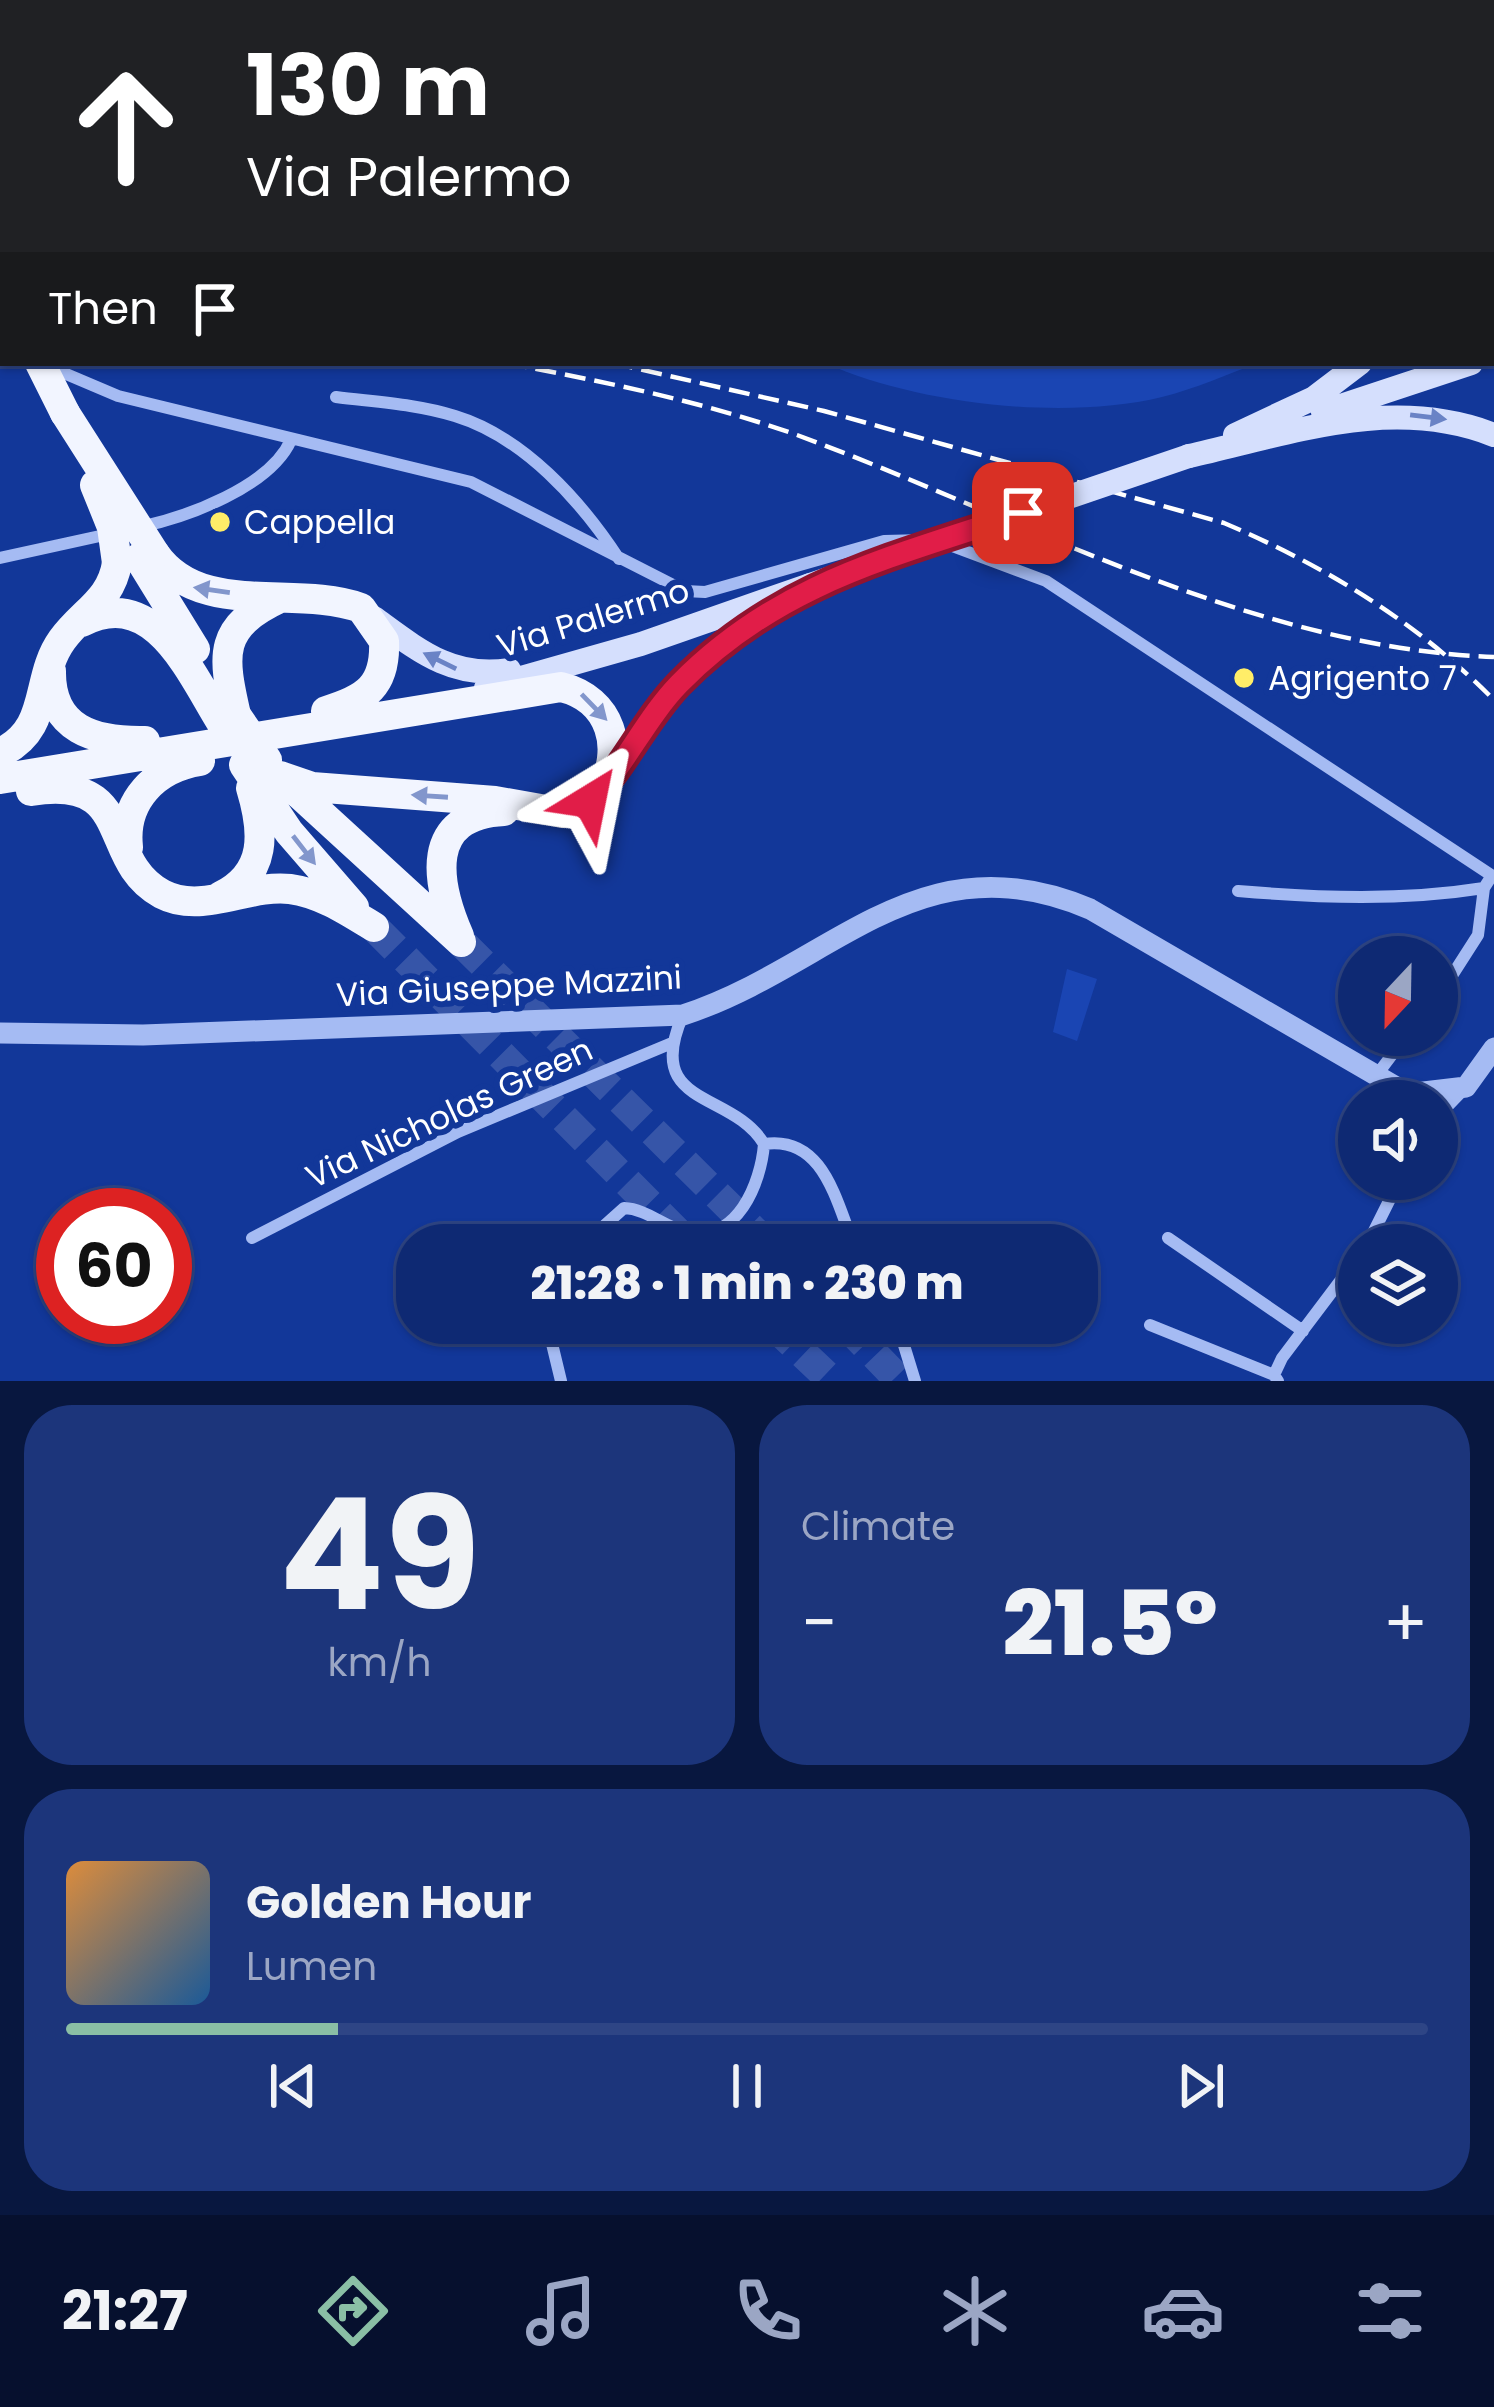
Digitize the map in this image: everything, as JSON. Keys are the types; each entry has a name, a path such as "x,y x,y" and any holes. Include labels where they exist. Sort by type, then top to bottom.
{"main road":[{"path":"0,795 55,787 83,792 108,810 131,859 162,894 191,902 287,889 326,899 374,927 316,866 137,558 42,366"},
{"path":"1189,457 1314,398 1356,366"},
{"path":"1189,457 1462,366"},
{"path":"1189,457 1378,416 1415,414 1494,435"},
{"name":"Via Palermo","path":"0,779 249,746 402,711 641,644 1189,457"},
{"path":"137,558 193,588 339,600 361,608 432,659 472,673 595,657"},
{"path":"0,753 22,741 34,726 59,644 137,558"},
{"path":"76,625 113,612 154,625 249,746 461,942 439,879 447,842 458,827 486,812 578,809 606,781 637,733 677,686 727,640 810,585"},
{"path":"214,899 242,882 260,850 261,823 249,746 227,645 242,620 283,596"},
{"path":"51,671 62,715 97,740 249,746 360,701 373,690 385,664 384,641 361,608"},
{"path":"402,711 541,688 577,691 604,712 610,728 606,781"},
{"path":"131,859 130,814 156,778 188,763 280,749 337,724"},
{"path":"249,746 312,787 496,801 546,810"}],"street":[{"path":"47,366 118,395 471,482 675,589 696,593 884,541 916,538 965,549 1046,581 1490,881"},
{"path":"336,397 420,408 476,424 560,485 591,516 620,560"},
{"path":"0,558 160,523 256,477 284,455 291,440"},
{"path":"1238,891 1322,898 1441,895 1490,881"},
{"path":"1458,966 1478,935 1490,881"},
{"name":"Via Giuseppe Mazzini","path":"0,1034 143,1036 683,1015 749,992 913,898 962,889 1037,889 1090,909 1376,1076 1415,1093 1466,1087"},
{"path":"683,1015 672,1043 674,1068 693,1096 754,1126 764,1144 756,1190 723,1224"},
{"name":"Via Nicholas Green","path":"252,1238 458,1132 672,1043"},
{"path":"1458,1095 1494,1048"},
{"path":"1376,1076 1391,1056"},
{"path":"764,1144 794,1146 818,1162 845,1224"},
{"path":"606,1224 624,1208 666,1224"},
{"path":"1168,1238 1303,1330"},
{"path":"1150,1325 1276,1378 1303,1330 1338,1284"},
{"path":"552,1344 561,1381"},
{"path":"904,1344 915,1381"}],"shaded area":[{"path":"833,366 1251,366 1162,397 1081,408 946,398"},
{"path":"1067,969 1097,979 1077,1041 1053,1032"}],"tunnel":[{"path":"374,927 669,1224"},
{"path":"461,942 747,1224"},
{"path":"793,1344 832,1381"},
{"path":"864,1344 900,1381"}],"railway":[{"path":"521,366 653,393 797,435 1226,605 1314,630 1404,648 1494,657"},
{"path":"625,366 824,411 1224,523 1368,598 1434,645 1494,700"}],"place":[{"name":"Cappella","path":"220,522"},
{"name":"Agrigento 7","path":"1244,678"}],"route":[{"path":"590,801 677,686 748,623 810,585 1023,513"}]}
